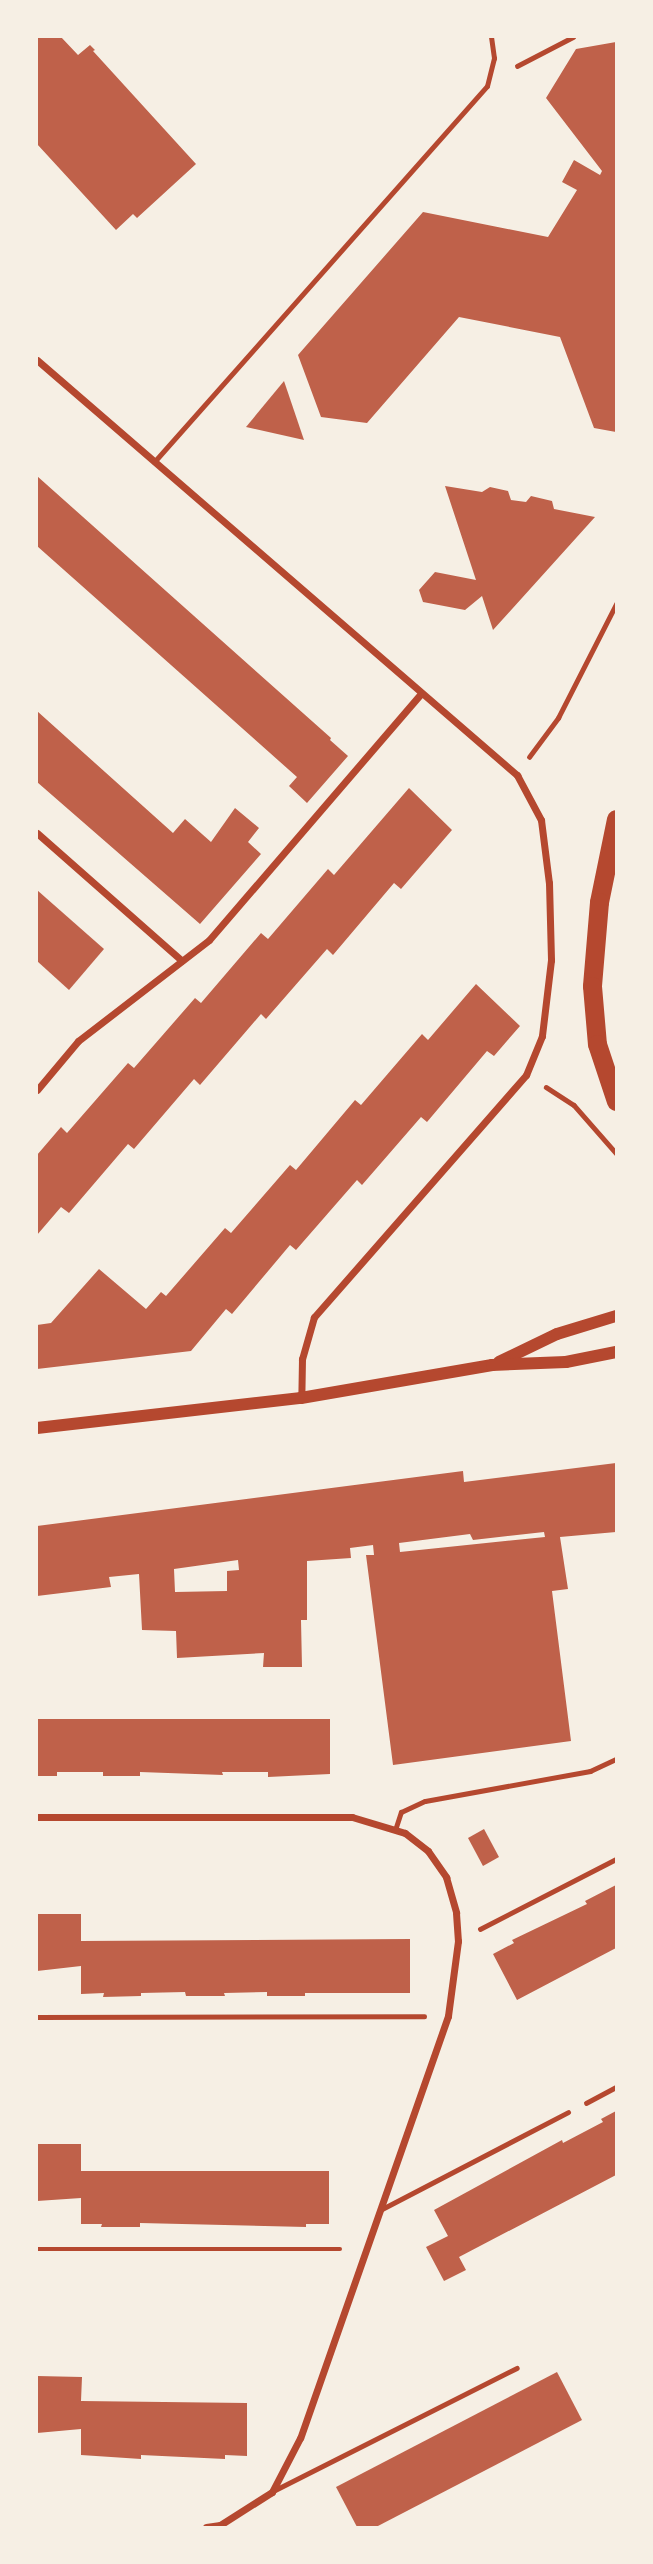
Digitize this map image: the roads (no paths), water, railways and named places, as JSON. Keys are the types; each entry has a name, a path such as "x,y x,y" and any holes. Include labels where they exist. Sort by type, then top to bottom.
{"highway":[{"path":"616,819 598,902 592,986 597,1044 616,1101"}],"street":[{"path":"37,360 420,695 517,775 541,820 549,883 551,960 542,1036 526,1075 314,1317 302,1359 301,1398"},
{"path":"37,1090 78,1041 209,940 420,695"},
{"path":"37,834 182,961"},
{"path":"492,1365 557,1334 616,1316"},
{"path":"37,1428 301,1398 492,1365 566,1362 616,1352"},
{"path":"37,1817 352,1817 405,1833 428,1851 446,1877 456,1913 458,1941 448,2015 300,2438 272,2492 220,2525 206,2527"}],"lane":[{"path":"154,462 487,86 494,58 491,37"},
{"path":"395,1830 401,1812 425,1801 590,1771 616,1759"},
{"path":"380,2210 568,2112"},
{"path":"272,2492 517,2368"}]}
